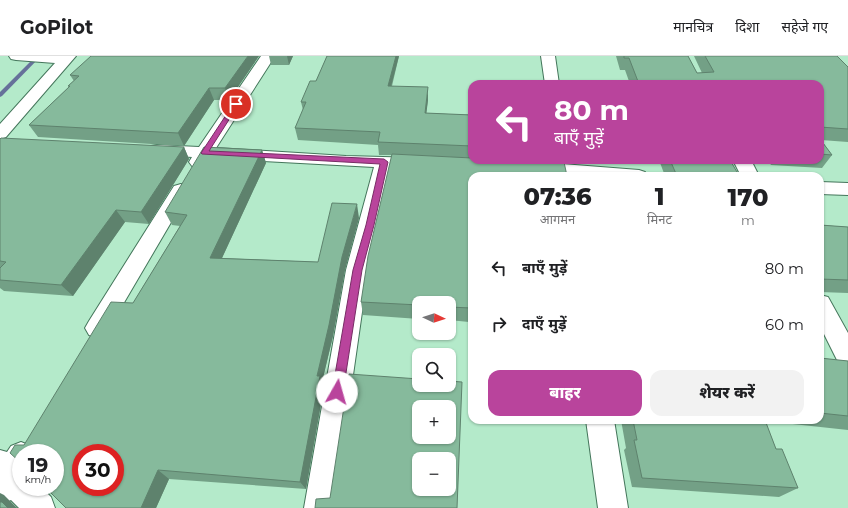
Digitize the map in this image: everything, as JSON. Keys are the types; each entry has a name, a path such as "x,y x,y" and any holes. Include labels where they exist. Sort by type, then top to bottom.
{"street":[{"path":"16,56 36,58 67,58"},
{"path":"86,347 204,153 268,56"},
{"path":"548,56 551,80"},
{"path":"0,134 67,58"},
{"path":"141,149 432,164"},
{"path":"320,508 337,401 338,383 357,270 370,225 384,162"},
{"path":"517,167 563,168 601,172"},
{"path":"824,188 848,189"},
{"path":"824,311 848,356"},
{"path":"601,424 613,508"},
{"path":"33,496 40,508"}],"building":[{"path":"91,56 248,56 225,88 209,88 178,133 29,125 79,76 70,75"},
{"path":"327,56 396,56 388,86 428,87 425,113 468,115 468,146 378,142 380,132 295,128 306,102 301,102 310,81 316,81"},
{"path":"624,56 688,56 697,73 714,72 705,56 837,56 848,67 848,129 824,127 824,80 637,80 629,58 624,58"},
{"path":"1,138 184,147 141,212 116,210 61,285 0,280 0,268 6,262 0,261"},
{"path":"824,144 832,155 824,154"},
{"path":"204,147 262,150 210,258 318,262 332,203 357,204 342,257 329,325 317,376 320,376 300,482 158,470 141,508 66,508 54,496 64,496 64,444 25,444 111,302 133,303 187,215 165,212"},
{"path":"392,154 468,158 468,164 564,164 566,172 468,172 468,308 456,307 456,296 412,296 412,305 361,302 368,256"},
{"path":"672,164 732,164 737,172 675,172"},
{"path":"824,225 848,227 848,280 824,279"},
{"path":"824,358 848,361 848,416 824,413"},
{"path":"349,374 412,378 412,392 456,392 456,382 462,382 457,508 315,508 316,499 330,498"},
{"path":"634,424 767,424 776,449 782,449 798,488 642,478 634,440 637,440"},
{"path":"0,502 2,502 8,508 0,508"}],"waterway":[{"path":"0,95 39,56"}],"route":[{"path":"236,104 204,153 384,162 370,225 357,270 337,392"}]}
